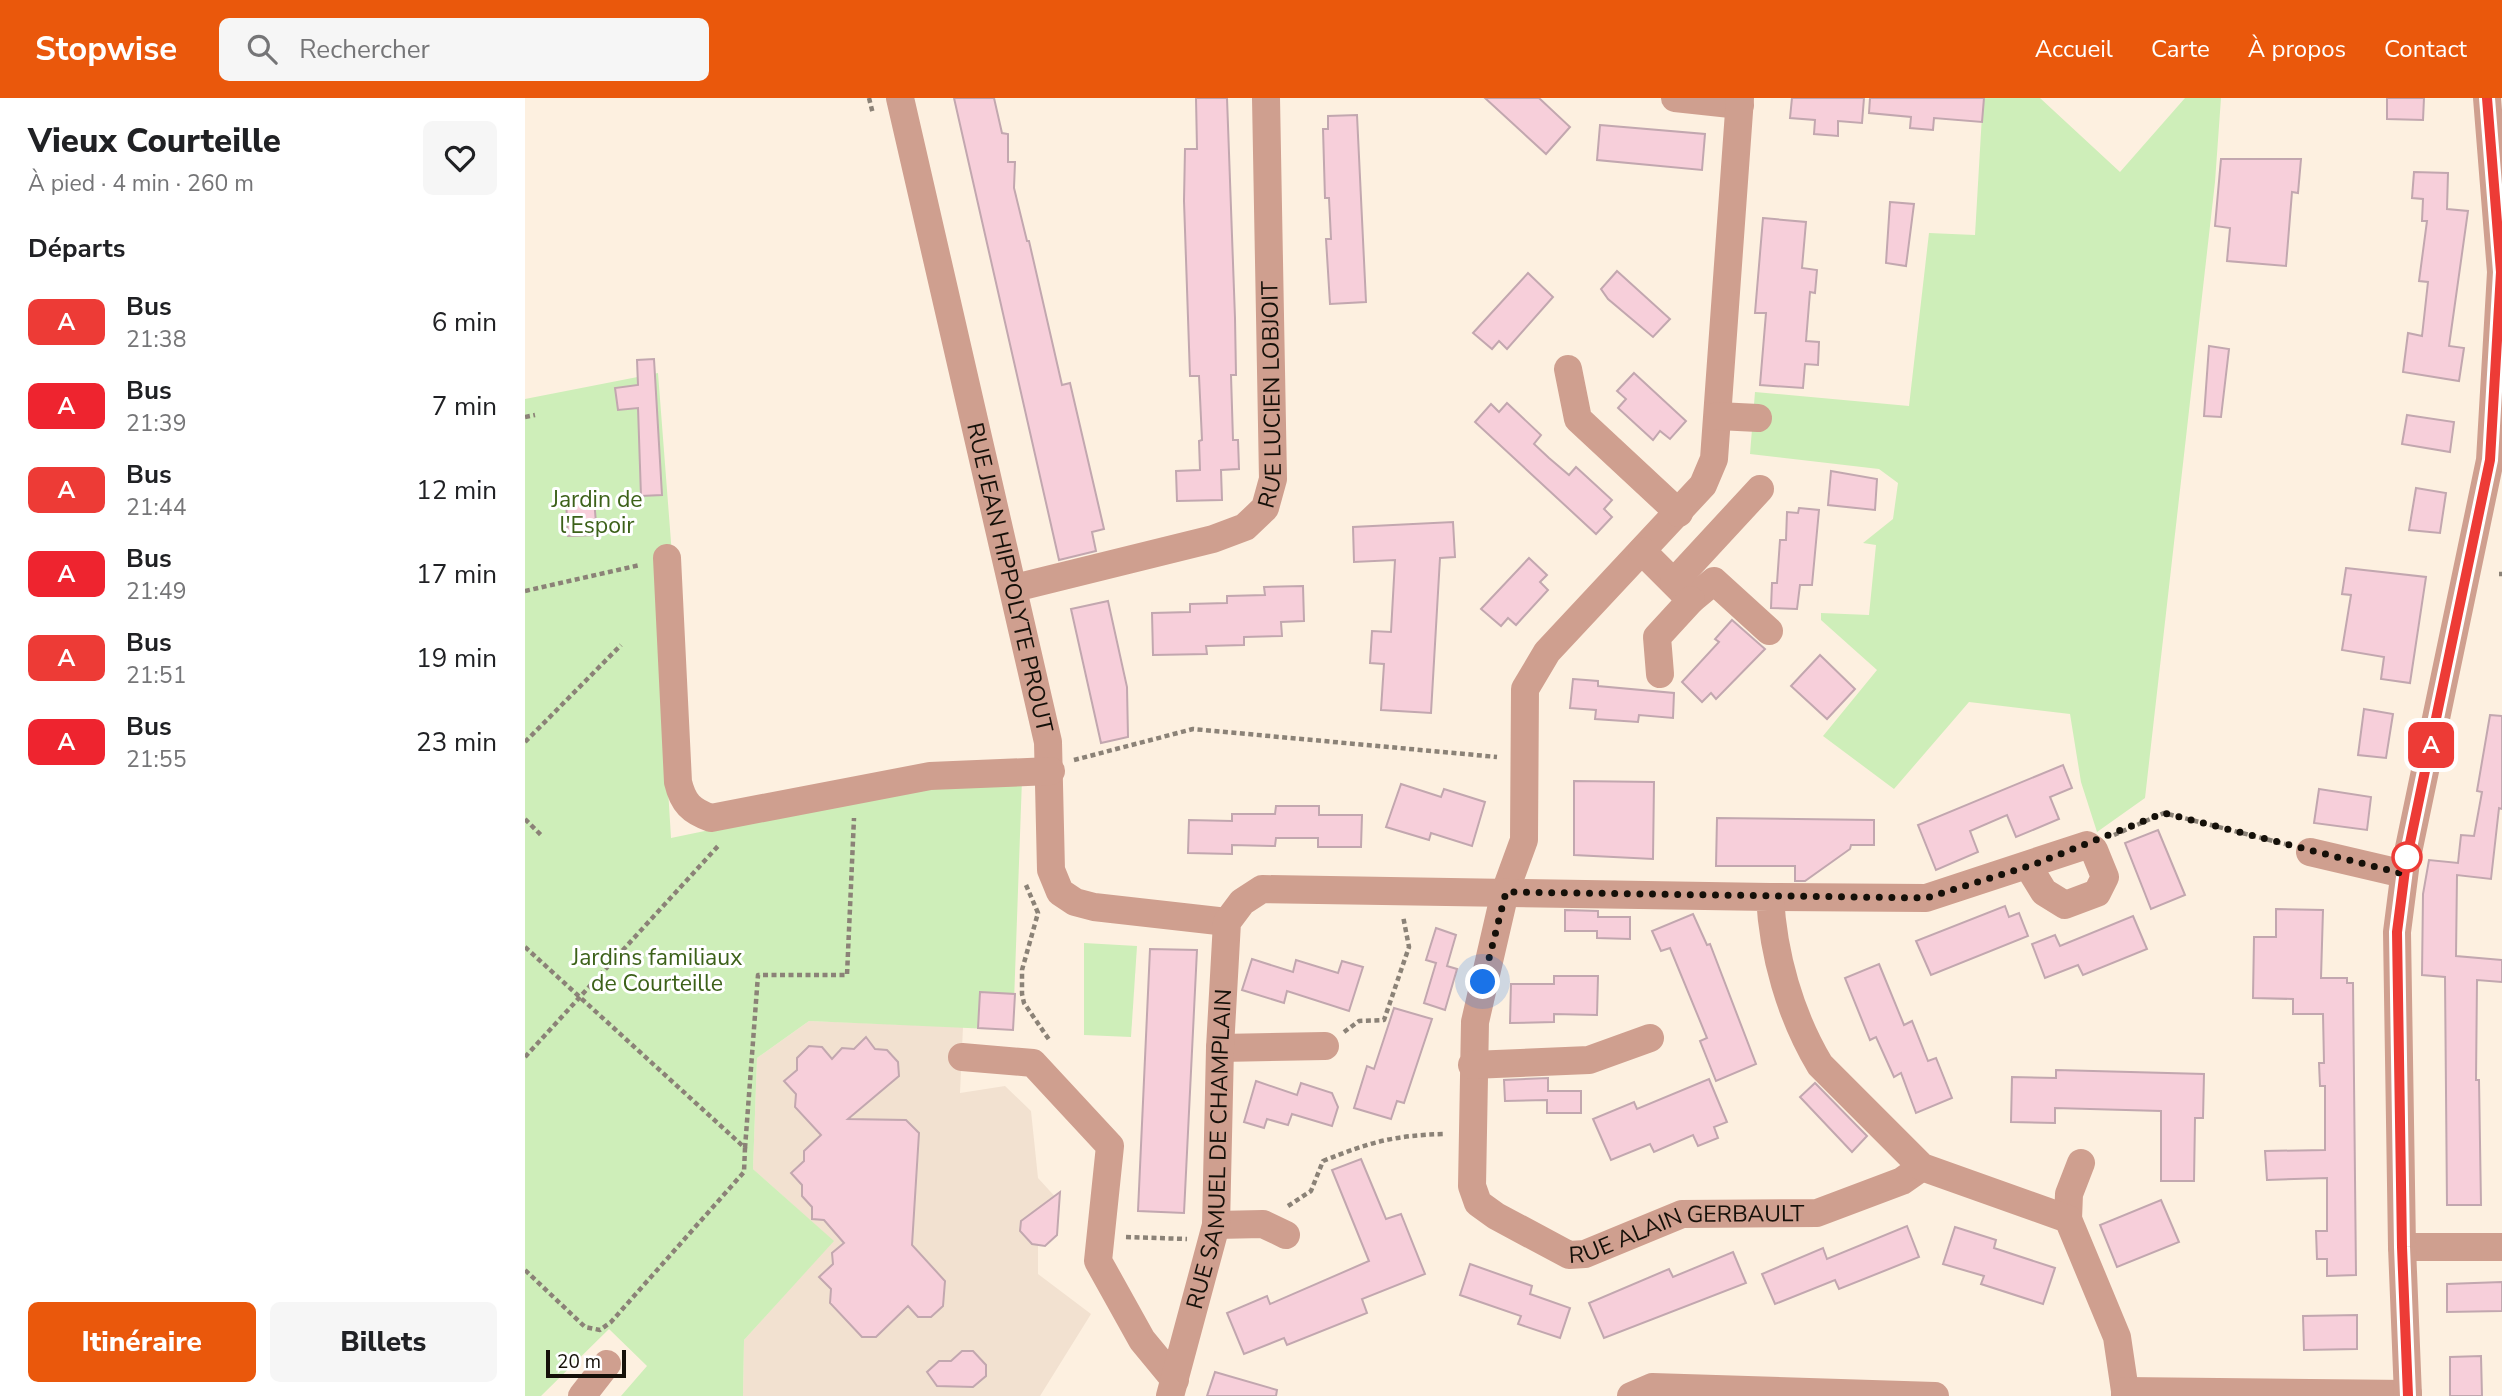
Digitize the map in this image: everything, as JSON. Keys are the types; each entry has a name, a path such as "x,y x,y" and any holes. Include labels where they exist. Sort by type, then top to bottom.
{"street":[{"name":"RUE JEAN HIPPOLYTE PROUT","path":"900,98 1015,588 1048,742 1051,771 1050,859 1060,892 1075,902 1094,908 1234,912"},
{"name":"RUE LUCIEN LOBJOIT","path":"1015,588 1213,539 1245,527 1265,508 1273,480 1266,98"},
{"path":"1675,98 1740,101"},
{"path":"2081,1163 2069,1194 2068,1219 2117,1337 2125,1394 2408,1395 2402,1247 2397,932 2404,874 2496,460 2501,272 2487,98"},
{"name":"RUE ALAIN GERBAULT","path":"1740,101 1714,459 1703,485 1538,665 1525,689 1524,840 1506,892 1477,1010 1472,1065 1472,1186 1478,1203 1496,1216 1569,1255 1585,1254 1682,1214 1817,1213 1902,1181 1922,1167"},
{"path":"1568,369 1578,419 1679,513"},
{"path":"1718,416 1758,418"},
{"path":"1660,674 1657,637 1683,591 1760,489"},
{"path":"1641,551 1683,591"},
{"path":"667,558 678,782 682,798 694,812 711,818 930,776 1051,771"},
{"path":"1683,591 1714,581 1769,631"},
{"path":"1234,912 1262,889 1926,898 2087,845 2094,850 2105,877 2097,893 2065,905 2057,903 2044,892 2028,866"},
{"path":"2310,852 2404,874"},
{"path":"1770,897 1771,930 1780,968 1808,1044 1820,1065 1922,1167 2068,1219"},
{"name":"RUE SAMUEL DE CHAMPLAIN","path":"1173,1388 1214,1232 1220,1048 1234,912"},
{"path":"1472,1065 1589,1060 1650,1038"},
{"path":"1220,1048 1325,1046"},
{"path":"962,1057 1033,1063 1110,1146 1098,1261 1142,1340 1173,1388"},
{"path":"1214,1232 1274,1230"},
{"path":"2402,1247 2502,1247"},
{"path":"582,1396 607,1364"},
{"path":"1631,1396 1652,1387 1935,1396"}],"path":[{"path":"869,98 875,125"},
{"path":"525,417 535,415"},
{"path":"525,591 667,558"},
{"path":"525,742 621,645"},
{"path":"1051,771 1085,756 1193,729 1525,760"},
{"path":"525,1270 585,1327 600,1330 611,1322 744,1172 758,975 847,975 855,791"},
{"path":"525,1057 751,811"},
{"path":"2087,845 2164,813 2259,835 2310,852"},
{"path":"525,819 541,835"},
{"path":"1026,875 1026,888 1038,913 1022,970 1022,994 1024,1003 1055,1051 1043,1073"},
{"path":"1325,1046 1359,1021 1384,1020 1409,947 1398,891"},
{"path":"525,947 745,1148"},
{"path":"1274,1230 1311,1191 1323,1161 1367,1143 1402,1135 1472,1134"},
{"path":"1100,1237 1214,1232"}],"shaded area":[{"path":"809,1021 963,1027 960,1093 1005,1086 1031,1111 1038,1178 1059,1201 1057,1235 1045,1246 1038,1245 1038,1274 1091,1314 1040,1396 743,1396 744,1340 833,1241 753,1169 757,1058"}],"green space":[{"path":"1983,98 2040,98 2120,172 2185,98 2221,98 2215,182 2145,798 2097,832 2081,782 2070,714 1969,702 1894,789 1823,736 1877,670 1821,620 1821,613 1869,615 1876,545 1863,543 1893,519 1898,483 1879,469 1750,454 1755,392 1909,406 1929,233 1975,235"},
{"name":"Jardins familiaux de Courteille","path":"658,373 673,568 655,575 671,838 917,787 1022,779 1013,1030 809,1021 757,1058 753,1169 834,1241 744,1340 743,1396 621,1396 647,1366 609,1329 541,1396 525,1396 525,399"},
{"path":"1084,943 1137,946 1131,1037 1084,1035"}],"building":[{"path":"954,98 994,98 1002,133 1008,134 1008,162 1015,162 1014,188 1062,385 1070,383 1104,529 1092,532 1096,551 1059,560"},
{"path":"1196,98 1227,98 1236,375 1231,375 1233,440 1238,440 1239,469 1221,470 1222,500 1177,501 1176,471 1200,470 1199,441 1202,440 1199,376 1190,376 1184,201 1185,149 1197,149"},
{"path":"1485,98 1539,98 1570,127 1546,154"},
{"path":"1792,98 1864,98 1862,123 1838,121 1838,136 1814,134 1815,120 1790,118"},
{"path":"1870,98 1984,98 1982,122 1934,118 1933,130 1910,128 1911,117 1869,113"},
{"path":"2387,98 2424,98 2423,120 2387,119"},
{"path":"1357,115 1366,302 1330,304 1326,239 1331,239 1329,198 1325,198 1323,129 1328,129 1328,116"},
{"path":"1600,125 1705,134 1702,170 1597,160"},
{"path":"2221,159 2301,159 2298,193 2292,192 2286,266 2227,261 2230,228 2215,226"},
{"path":"2414,172 2448,173 2447,209 2468,211 2449,346 2464,348 2459,381 2403,372 2408,333 2422,336 2428,282 2419,281 2427,221 2422,221 2423,199 2412,198"},
{"path":"1890,202 1914,204 1906,266 1886,263"},
{"path":"1763,218 1806,222 1802,268 1817,270 1815,293 1810,292 1806,341 1819,342 1818,365 1805,364 1803,388 1760,385 1766,313 1755,313"},
{"path":"1617,271 1670,319 1653,337 1608,299 1601,289"},
{"path":"1528,273 1553,297 1507,349 1499,341 1492,349 1473,333"},
{"path":"2209,346 2229,349 2221,417 2204,416"},
{"path":"654,359 662,495 641,496 638,408 618,410 615,388 638,385 637,360"},
{"path":"1634,373 1686,421 1670,439 1660,431 1653,440 1618,408 1626,399 1617,391"},
{"path":"1507,403 1541,435 1534,444 1549,458 1569,475 1576,467 1612,500 1604,509 1612,517 1596,534 1475,422 1491,404 1499,412"},
{"path":"2407,415 2454,422 2450,452 2402,444"},
{"path":"1831,471 1877,479 1875,510 1828,505"},
{"path":"2416,488 2446,493 2440,533 2409,530"},
{"path":"594,499 597,535 568,536 566,501"},
{"path":"1799,508 1819,510 1812,585 1800,585 1797,609 1771,608 1772,583 1777,583 1780,540 1786,540 1787,512 1798,513"},
{"path":"1453,522 1455,557 1440,558 1431,713 1381,710 1384,664 1370,663 1372,631 1391,632 1395,560 1354,562 1353,527"},
{"path":"1529,558 1547,575 1540,582 1548,590 1516,625 1508,618 1501,626 1481,609"},
{"path":"2346,568 2426,577 2410,683 2381,679 2384,657 2342,650 2351,595 2342,594"},
{"path":"1303,586 1304,621 1281,622 1282,636 1244,637 1244,645 1206,646 1207,654 1153,655 1152,613 1190,612 1190,604 1227,603 1227,596 1265,595 1264,587"},
{"path":"1108,601 1127,687 1128,737 1101,743 1071,609"},
{"path":"1732,620 1765,649 1716,699 1711,693 1702,702 1682,682 1719,642 1715,639"},
{"path":"1820,655 1855,689 1827,719 1791,686"},
{"path":"1573,679 1598,681 1598,686 1674,693 1673,718 1639,715 1638,722 1595,719 1596,710 1570,708"},
{"path":"2364,709 2393,714 2386,758 2358,755"},
{"path":"2490,715 2502,716 2502,809 2499,808 2491,879 2457,875 2456,956 2502,960 2502,982 2477,980 2476,1080 2479,1080 2481,1205 2447,1205 2445,977 2422,975 2423,894 2429,860 2458,863 2461,835 2474,836 2482,792 2477,791"},
{"path":"2063,765 2072,788 2050,797 2059,819 2016,837 2007,815 1970,831 1978,852 1936,870 1918,825"},
{"path":"1574,781 1654,782 1653,859 1574,855"},
{"path":"1401,784 1441,797 1444,789 1485,802 1472,846 1431,833 1429,840 1386,827"},
{"path":"2319,789 2371,797 2367,830 2314,823"},
{"path":"1276,806 1319,806 1319,815 1362,815 1361,847 1318,847 1318,838 1276,838 1275,846 1232,845 1232,854 1188,853 1189,820 1232,821 1232,814 1275,814"},
{"path":"1717,818 1874,820 1874,845 1851,845 1850,849 1805,881 1795,881 1795,866 1716,866"},
{"path":"2158,830 2185,895 2151,909 2125,843"},
{"path":"2005,906 2009,917 2019,913 2028,936 1931,975 1916,941"},
{"path":"2276,909 2323,910 2321,978 2347,978 2347,983 2353,983 2356,1275 2327,1276 2327,1259 2317,1259 2316,1231 2327,1231 2327,1178 2267,1180 2265,1151 2325,1150 2325,1086 2320,1086 2319,1063 2324,1063 2323,1014 2293,1014 2293,999 2253,998 2254,937 2276,937"},
{"path":"1565,910 1598,911 1598,917 1630,917 1630,939 1597,938 1597,931 1565,931"},
{"path":"1693,914 1707,945 1710,944 1756,1064 1716,1081 1700,1041 1707,1038 1670,948 1661,951 1652,931"},
{"path":"2133,916 2147,949 2083,975 2078,965 2045,978 2032,944 2055,935 2060,946"},
{"path":"1436,928 1456,935 1447,966 1457,969 1445,1010 1424,1003 1436,963 1426,960"},
{"path":"1150,949 1197,950 1184,1213 1138,1211"},
{"path":"1252,959 1293,972 1296,960 1338,973 1342,961 1363,967 1349,1011 1287,991 1284,1003 1242,990"},
{"path":"1879,964 1904,1025 1912,1021 1928,1061 1936,1058 1952,1098 1916,1113 1901,1073 1894,1077 1876,1037 1870,1040 1845,978"},
{"path":"1554,976 1598,976 1597,1015 1554,1014 1554,1022 1510,1023 1511,984 1554,984"},
{"path":"980,992 1015,994 1013,1030 978,1028"},
{"path":"1394,1008 1432,1019 1404,1103 1397,1101 1391,1119 1354,1108 1367,1066 1374,1069"},
{"path":"866,1037 875,1049 887,1050 898,1062 899,1076 848,1119 906,1120 919,1133 912,1245 945,1281 943,1306 931,1317 918,1317 908,1306 876,1337 862,1337 830,1303 831,1289 819,1277 833,1264 832,1253 844,1243 824,1220 812,1219 812,1207 802,1196 802,1185 791,1173 804,1161 804,1151 821,1135 795,1107 796,1094 784,1081 797,1070 797,1058 809,1046 822,1047 832,1059 842,1048 854,1049"},
{"path":"2056,1070 2204,1074 2203,1118 2195,1118 2194,1181 2161,1181 2161,1111 2055,1108 2055,1123 2011,1122 2012,1077 2056,1078"},
{"path":"1548,1078 1548,1091 1581,1091 1581,1113 1547,1113 1547,1100 1505,1101 1504,1080"},
{"path":"1709,1079 1727,1122 1714,1127 1718,1138 1698,1146 1693,1135 1654,1152 1650,1144 1611,1160 1593,1119 1634,1102 1637,1109"},
{"path":"1256,1081 1297,1095 1301,1083 1332,1093 1338,1107 1332,1126 1292,1114 1288,1125 1267,1119 1264,1128 1244,1122"},
{"path":"1815,1083 1867,1136 1852,1152 1800,1097"},
{"path":"1361,1159 1386,1219 1401,1214 1425,1274 1362,1299 1367,1313 1287,1345 1284,1338 1244,1354 1227,1313 1267,1296 1270,1304 1369,1261 1332,1170"},
{"path":"1060,1192 1057,1235 1045,1246 1032,1244 1020,1231 1021,1221"},
{"path":"2161,1200 2179,1242 2117,1267 2100,1225"},
{"path":"1907,1226 1919,1257 1839,1289 1835,1280 1775,1304 1762,1274 1823,1248 1827,1259"},
{"path":"1955,1227 1996,1240 1994,1248 2055,1268 2043,1304 1981,1284 1984,1276 1943,1264"},
{"path":"1733,1252 1746,1283 1604,1338 1589,1303 1669,1269 1673,1277"},
{"path":"1470,1264 1532,1286 1530,1294 1570,1308 1560,1338 1518,1324 1521,1316 1460,1295"},
{"path":"2502,1282 2502,1311 2447,1312 2447,1284"},
{"path":"2357,1315 2357,1349 2304,1350 2303,1316"},
{"path":"962,1351 973,1351 986,1365 986,1376 973,1387 937,1386 927,1372 939,1361 951,1361"},
{"path":"2481,1356 2482,1396 2450,1396 2450,1357"},
{"path":"1215,1372 1277,1390 1276,1396 1207,1396"}],"bus line":[{"name":"A","path":"2408,1396 2402,1247 2397,932 2406,862 2472,557 2490,460 2501,272 2487,98"}],"route":[{"path":"1483,982 1506,892 1926,898 2035,864 2164,813 2404,874 2407,857"}],"park label":[{"name":"Jardin de l'Espoir","path":"597,512"}]}
